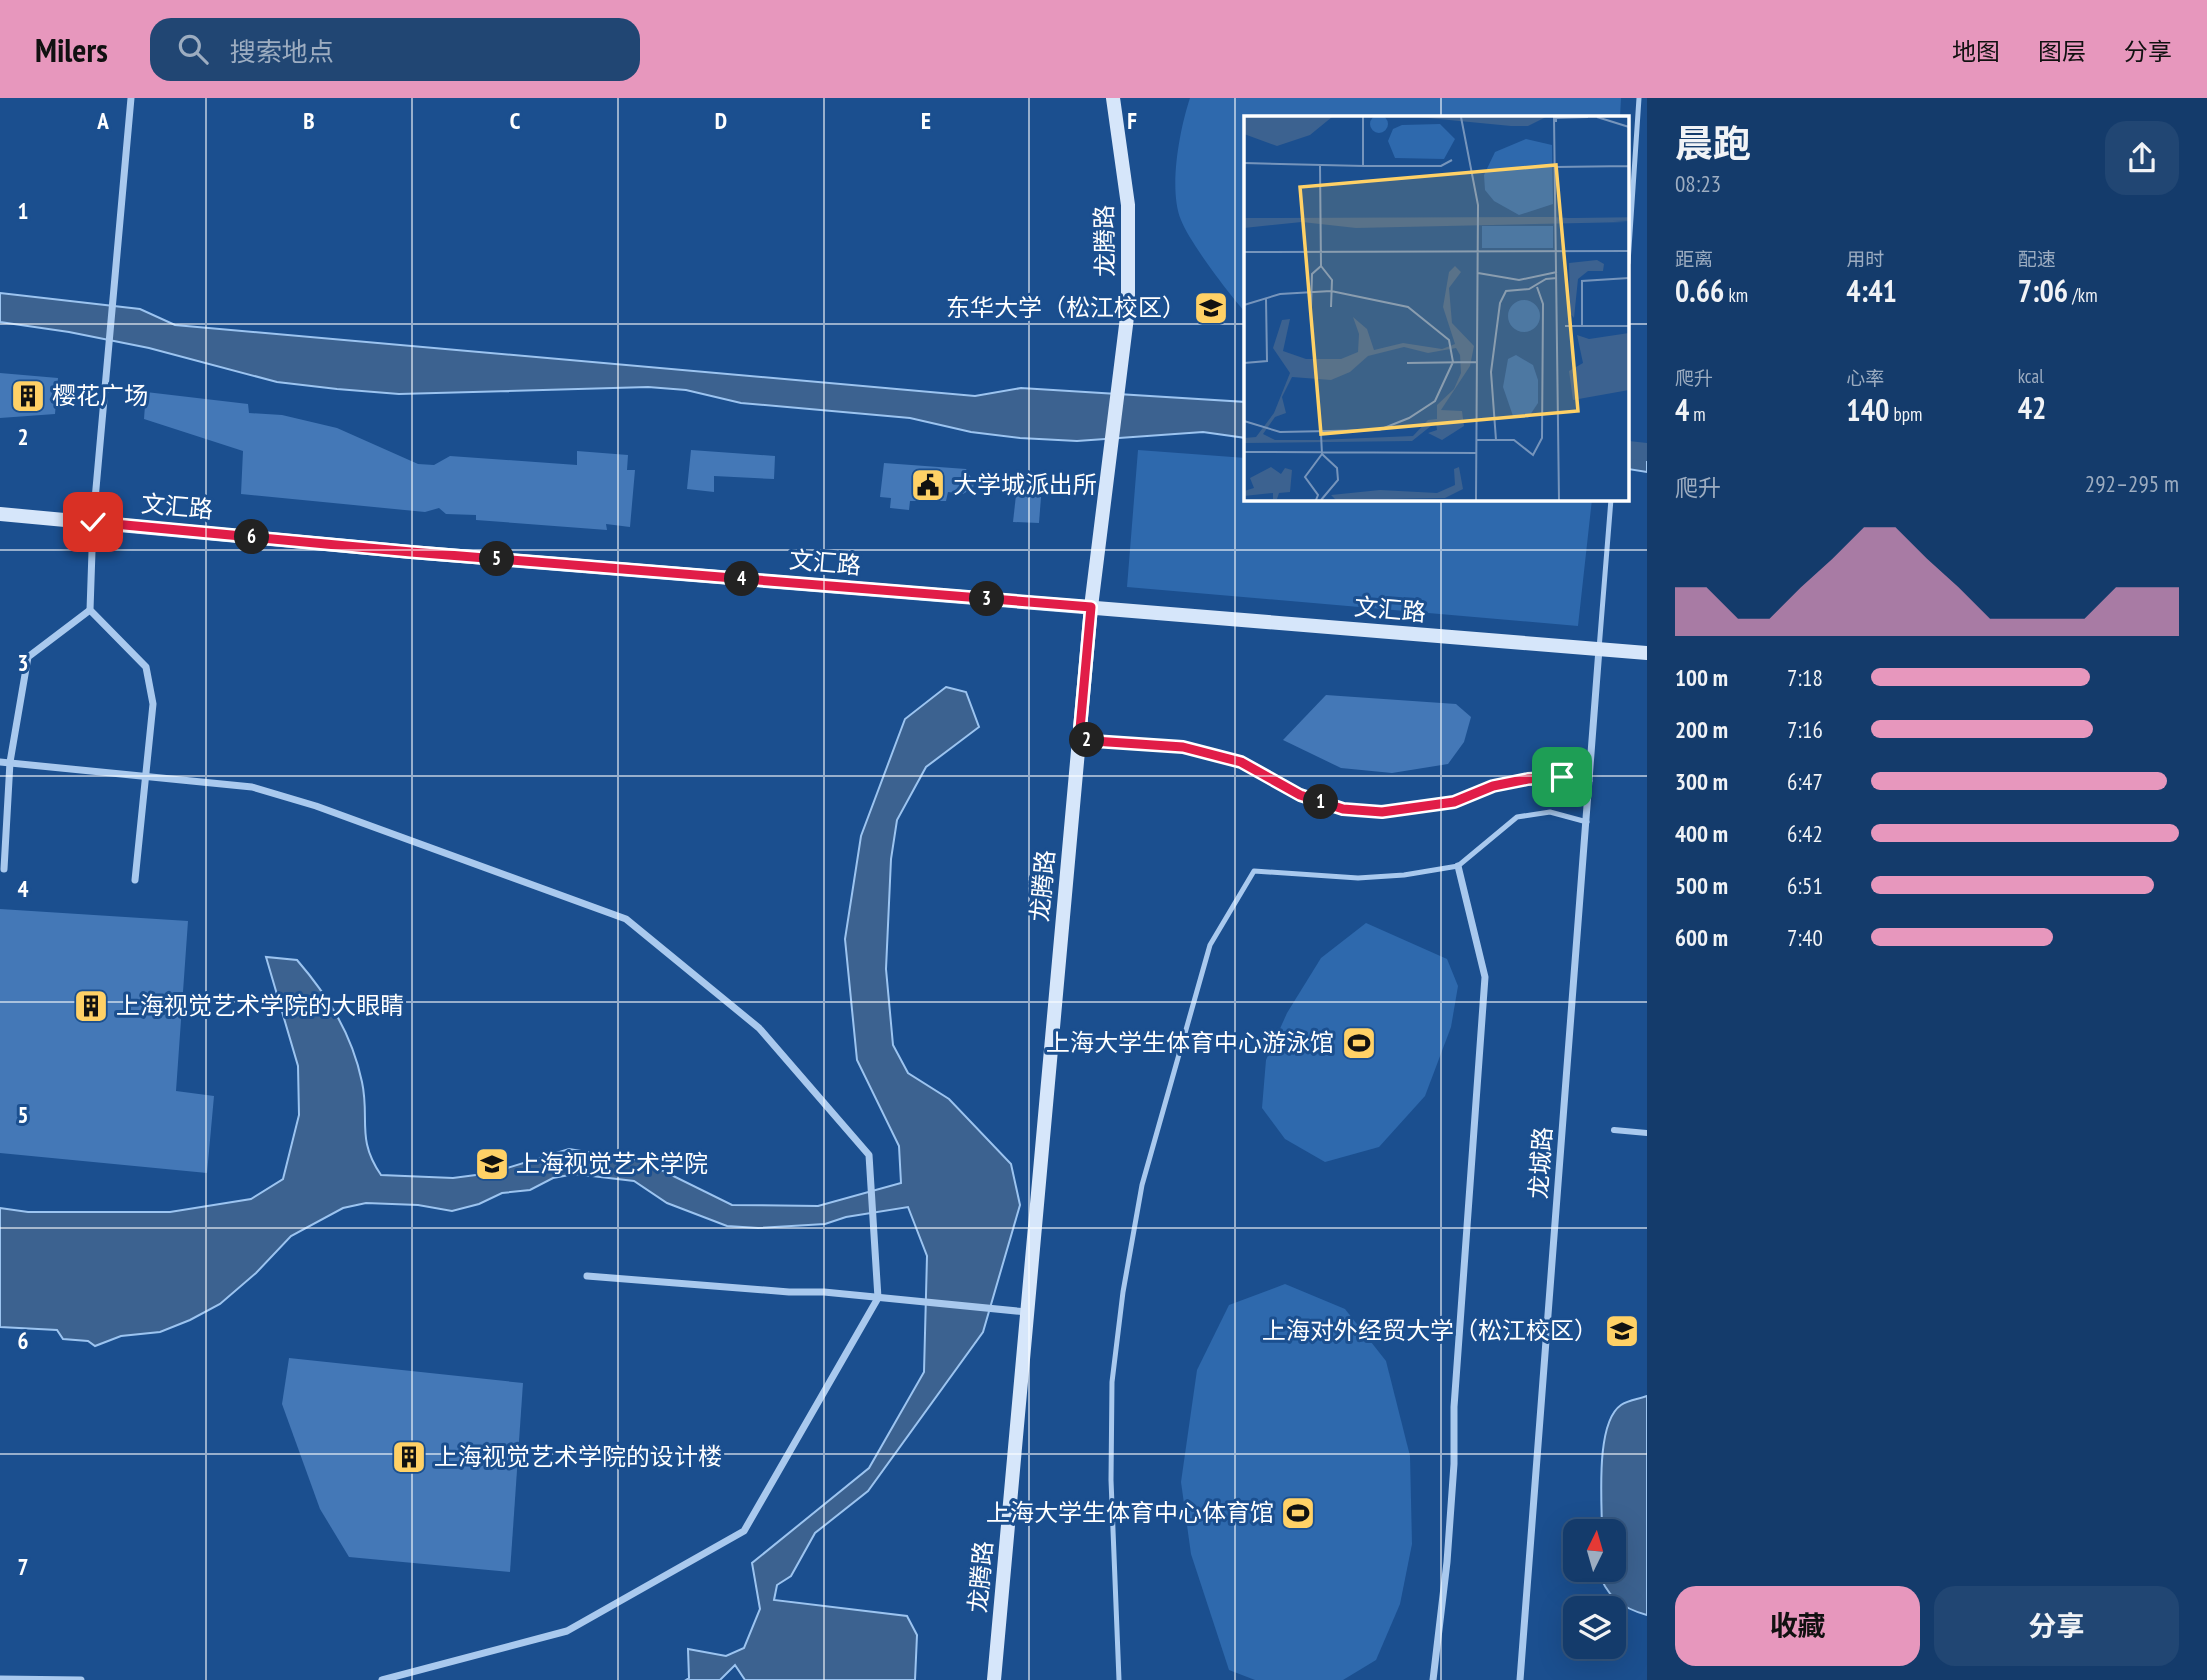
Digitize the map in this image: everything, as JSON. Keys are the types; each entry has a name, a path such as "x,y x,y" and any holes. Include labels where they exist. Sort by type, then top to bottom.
{"main road":[{"name":"龙腾路","path":"994,1680 1091,607 1128,309 1128,205 1113,98"},
{"name":"文汇路","path":"0,514 425,553 1647,653"}],"street":[{"path":"131,98 93,522 90,610 146,667 153,704 135,880"},
{"path":"4,869 10,762 28,657 90,610"},
{"name":"龙城路","path":"1520,1680 1599,649"},
{"path":"0,762 144,774 251,787 316,806 626,919 759,1028 869,1155 877,1298 744,1531 567,1631 382,1680"},
{"path":"1433,1680 1453,1476 1454,1407 1485,977 1458,866"},
{"path":"1614,1130 1647,1133"},
{"path":"587,1276 1027,1312"},
{"path":"1,1679 81,1680"}],"lane":[{"path":"1630,233 1639,98"},
{"path":"1638,112 1647,113"},
{"path":"1599,649 1611,500"},
{"path":"1079,740 1183,747 1241,762 1300,795 1343,809 1382,812 1454,802 1493,786 1528,779 1562,777 1590,781"},
{"path":"1119,1680 1111,1480 1112,1382 1123,1292 1142,1185 1210,945 1254,871 1358,878 1458,866 1517,817 1550,812 1587,822"}],"shaded area":[{"name":"东华大学（松江校区）","path":"1190,98 1621,98 1620,116 1244,116 1244,311 1220,281 1181,220 1177,207 1175,176"},
{"path":"0,293 140,309 175,325 975,396 1021,388 1244,402 1244,438 1203,432 1077,441 1020,438 971,432 910,418 741,403 686,390 648,387 399,394 337,389 277,382 149,348 0,322"},
{"path":"1138,450 1244,458 1244,500 1592,500 1578,626 1127,587"},
{"path":"1630,450 1647,452 1647,472 1630,469"},
{"path":"946,687 966,692 979,727 926,767 897,820 891,859 886,969 893,1045 908,1073 949,1099 1011,1164 1020,1205 983,1332 868,1491 815,1533 791,1576 777,1585 774,1600 907,1616 917,1635 915,1680 745,1680 735,1665 720,1680 686,1680 689,1678 688,1649 726,1656 744,1648 760,1609 752,1563 869,1468 924,1372 927,1256 908,1207 846,1217 825,1224 758,1228 727,1226 667,1203 634,1181 575,1174 553,1178 530,1190 502,1193 479,1204 452,1211 418,1205 366,1203 343,1208 291,1236 256,1273 220,1304 160,1332 121,1336 95,1346 88,1341 63,1339 57,1330 0,1327 0,1208 28,1212 170,1212 251,1199 283,1179 299,1115 298,1066 266,957 297,960 319,987 337,1016 358,1064 364,1095 366,1140 373,1162 381,1175 453,1178 491,1173 569,1149 643,1161 732,1205 818,1206 901,1183 899,1146 857,1060 845,939 861,836 905,719"},
{"name":"上海大学生体育中心游泳馆","path":"1366,923 1447,959 1458,986 1451,1027 1425,1096 1379,1147 1325,1162 1285,1139 1262,1108 1266,1060 1287,1013 1321,958"},
{"name":"上海大学生体育中心体育馆","path":"1285,1284 1345,1309 1386,1361 1410,1456 1412,1544 1400,1604 1376,1660 1343,1680 1255,1680 1229,1670 1191,1554 1181,1482 1197,1370 1229,1305"},
{"path":"1647,1396 1647,1615 1626,1607 1626,1596 1612,1596 1602,1582 1626,1582 1626,1519 1602,1519 1601,1483 1607,1428 1613,1414 1621,1405"}],"building":[{"name":"樱花广场","path":"0,373 58,378 55,414 0,418"},
{"path":"146,392 248,404 249,413 282,415 337,428 418,464 434,465 450,456 577,465 577,451 628,455 627,470 635,470 630,527 606,524 607,530 476,520 476,515 446,514 439,508 425,512 241,494 243,451 144,419"},
{"path":"691,450 775,456 774,479 714,476 714,492 687,489"},
{"name":"大学城派出所","path":"884,463 966,469 974,483 973,488 963,494 948,492 946,501 910,501 909,510 890,508 891,498 880,497"},
{"path":"1016,495 1041,497 1039,523 1013,522"},
{"path":"1326,695 1456,704 1471,717 1464,742 1448,764 1392,773 1341,768 1283,740"},
{"name":"上海视觉艺术学院的大眼睛","path":"0,909 188,921 176,1091 214,1096 207,1173 0,1153"},
{"name":"上海视觉艺术学院的设计楼","path":"289,1358 523,1383 510,1572 349,1557 320,1509 282,1404"}],"waterway":[{"path":"1630,450 1647,452"}],"place":[{"name":"东华大学（松江校区）","path":"1211,308"},
{"name":"樱花广场","path":"28,396"},
{"name":"大学城派出所","path":"928,485"},
{"name":"上海视觉艺术学院的大眼睛","path":"91,1006"},
{"name":"上海大学生体育中心游泳馆","path":"1359,1043"},
{"name":"上海视觉艺术学院","path":"492,1164"},
{"name":"上海对外经贸大学（松江校区）","path":"1622,1331"},
{"name":"上海视觉艺术学院的设计楼","path":"409,1457"},
{"name":"上海大学生体育中心体育馆","path":"1298,1513"}],"route":[{"path":"93,522 411,552 1091,607 1079,740 1183,747 1241,762 1300,795 1343,809 1382,812 1454,802 1493,786 1528,779 1562,777"}]}
